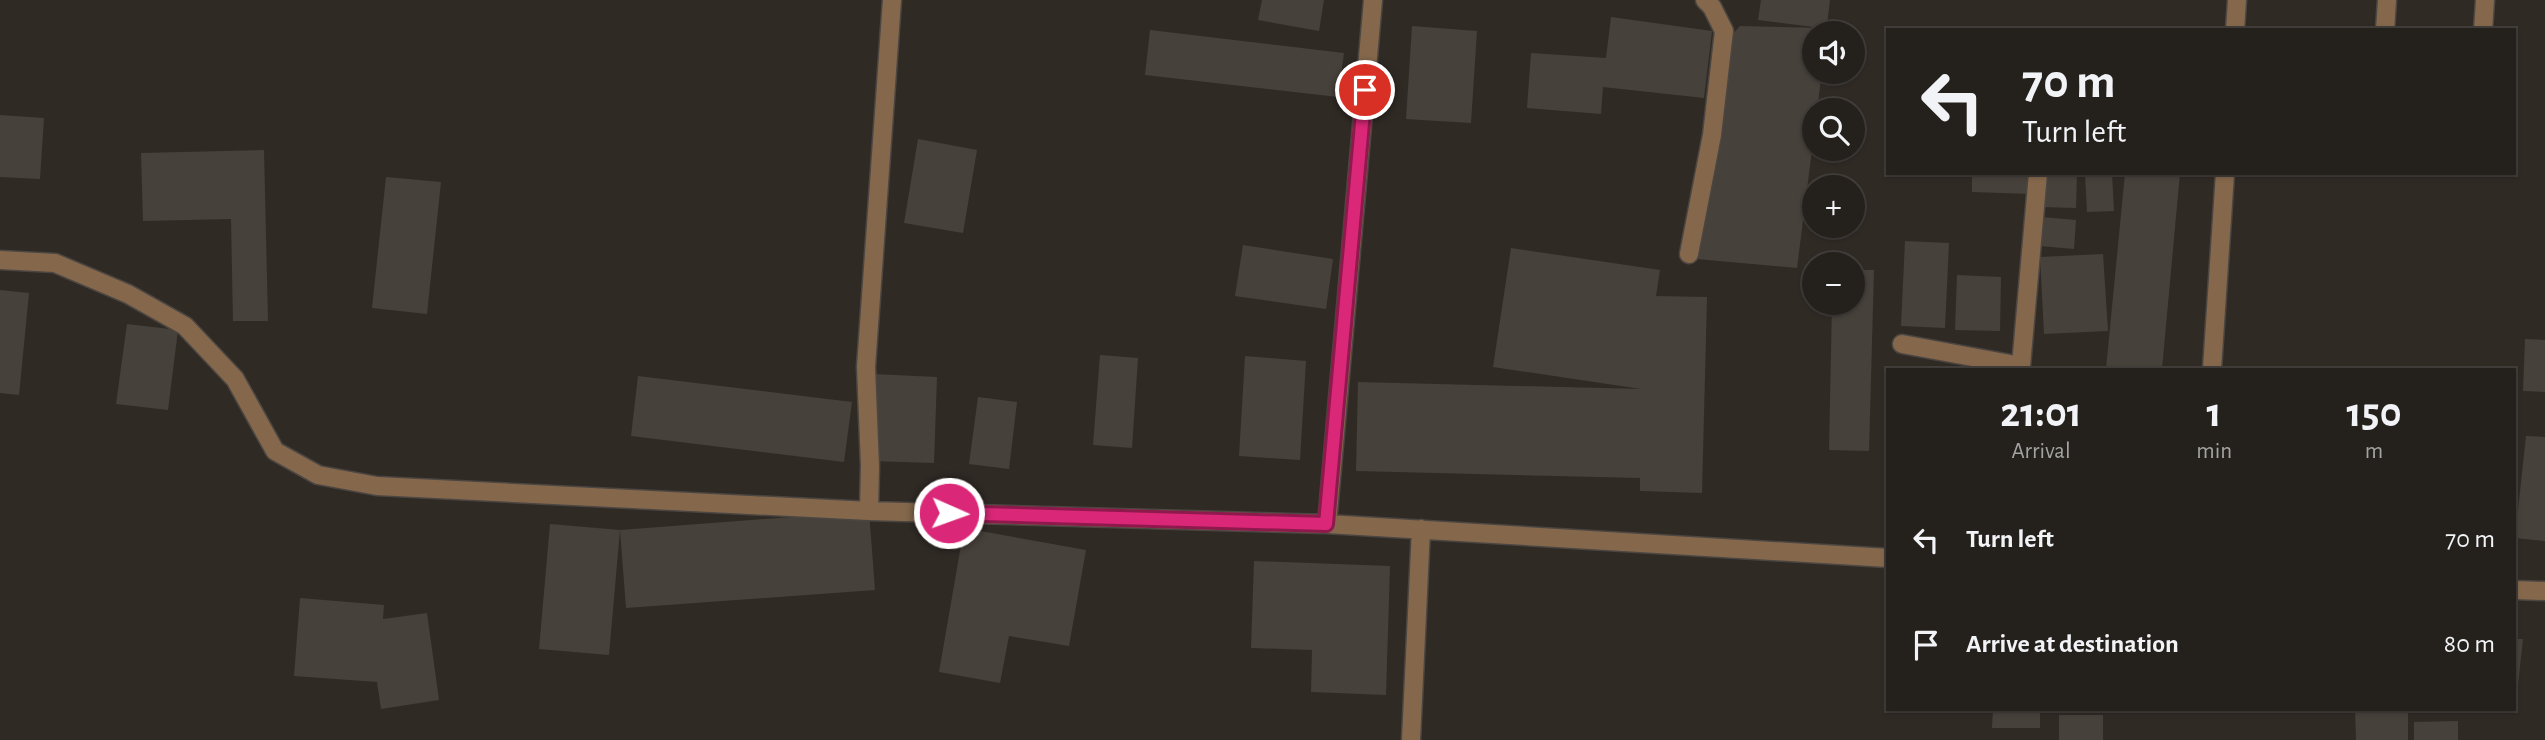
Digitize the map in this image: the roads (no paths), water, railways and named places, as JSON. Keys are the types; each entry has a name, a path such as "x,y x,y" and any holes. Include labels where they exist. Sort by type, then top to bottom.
{"street":[{"path":"869,511 866,368 892,0"},
{"path":"1326,524 1373,0"},
{"path":"1689,254 1712,135 1724,31 1712,7 1705,0"},
{"path":"2235,28 2237,0"},
{"path":"2385,28 2387,0"},
{"path":"2483,28 2485,0"},
{"path":"1902,344 2021,368 2038,175"},
{"path":"2212,368 2225,175"},
{"path":"0,260 55,263 128,294 185,326 235,379 275,452 318,475 377,486 869,511 1326,524 1886,558"},
{"path":"1411,740 1421,529"},
{"path":"2516,590 2545,591"}]}
